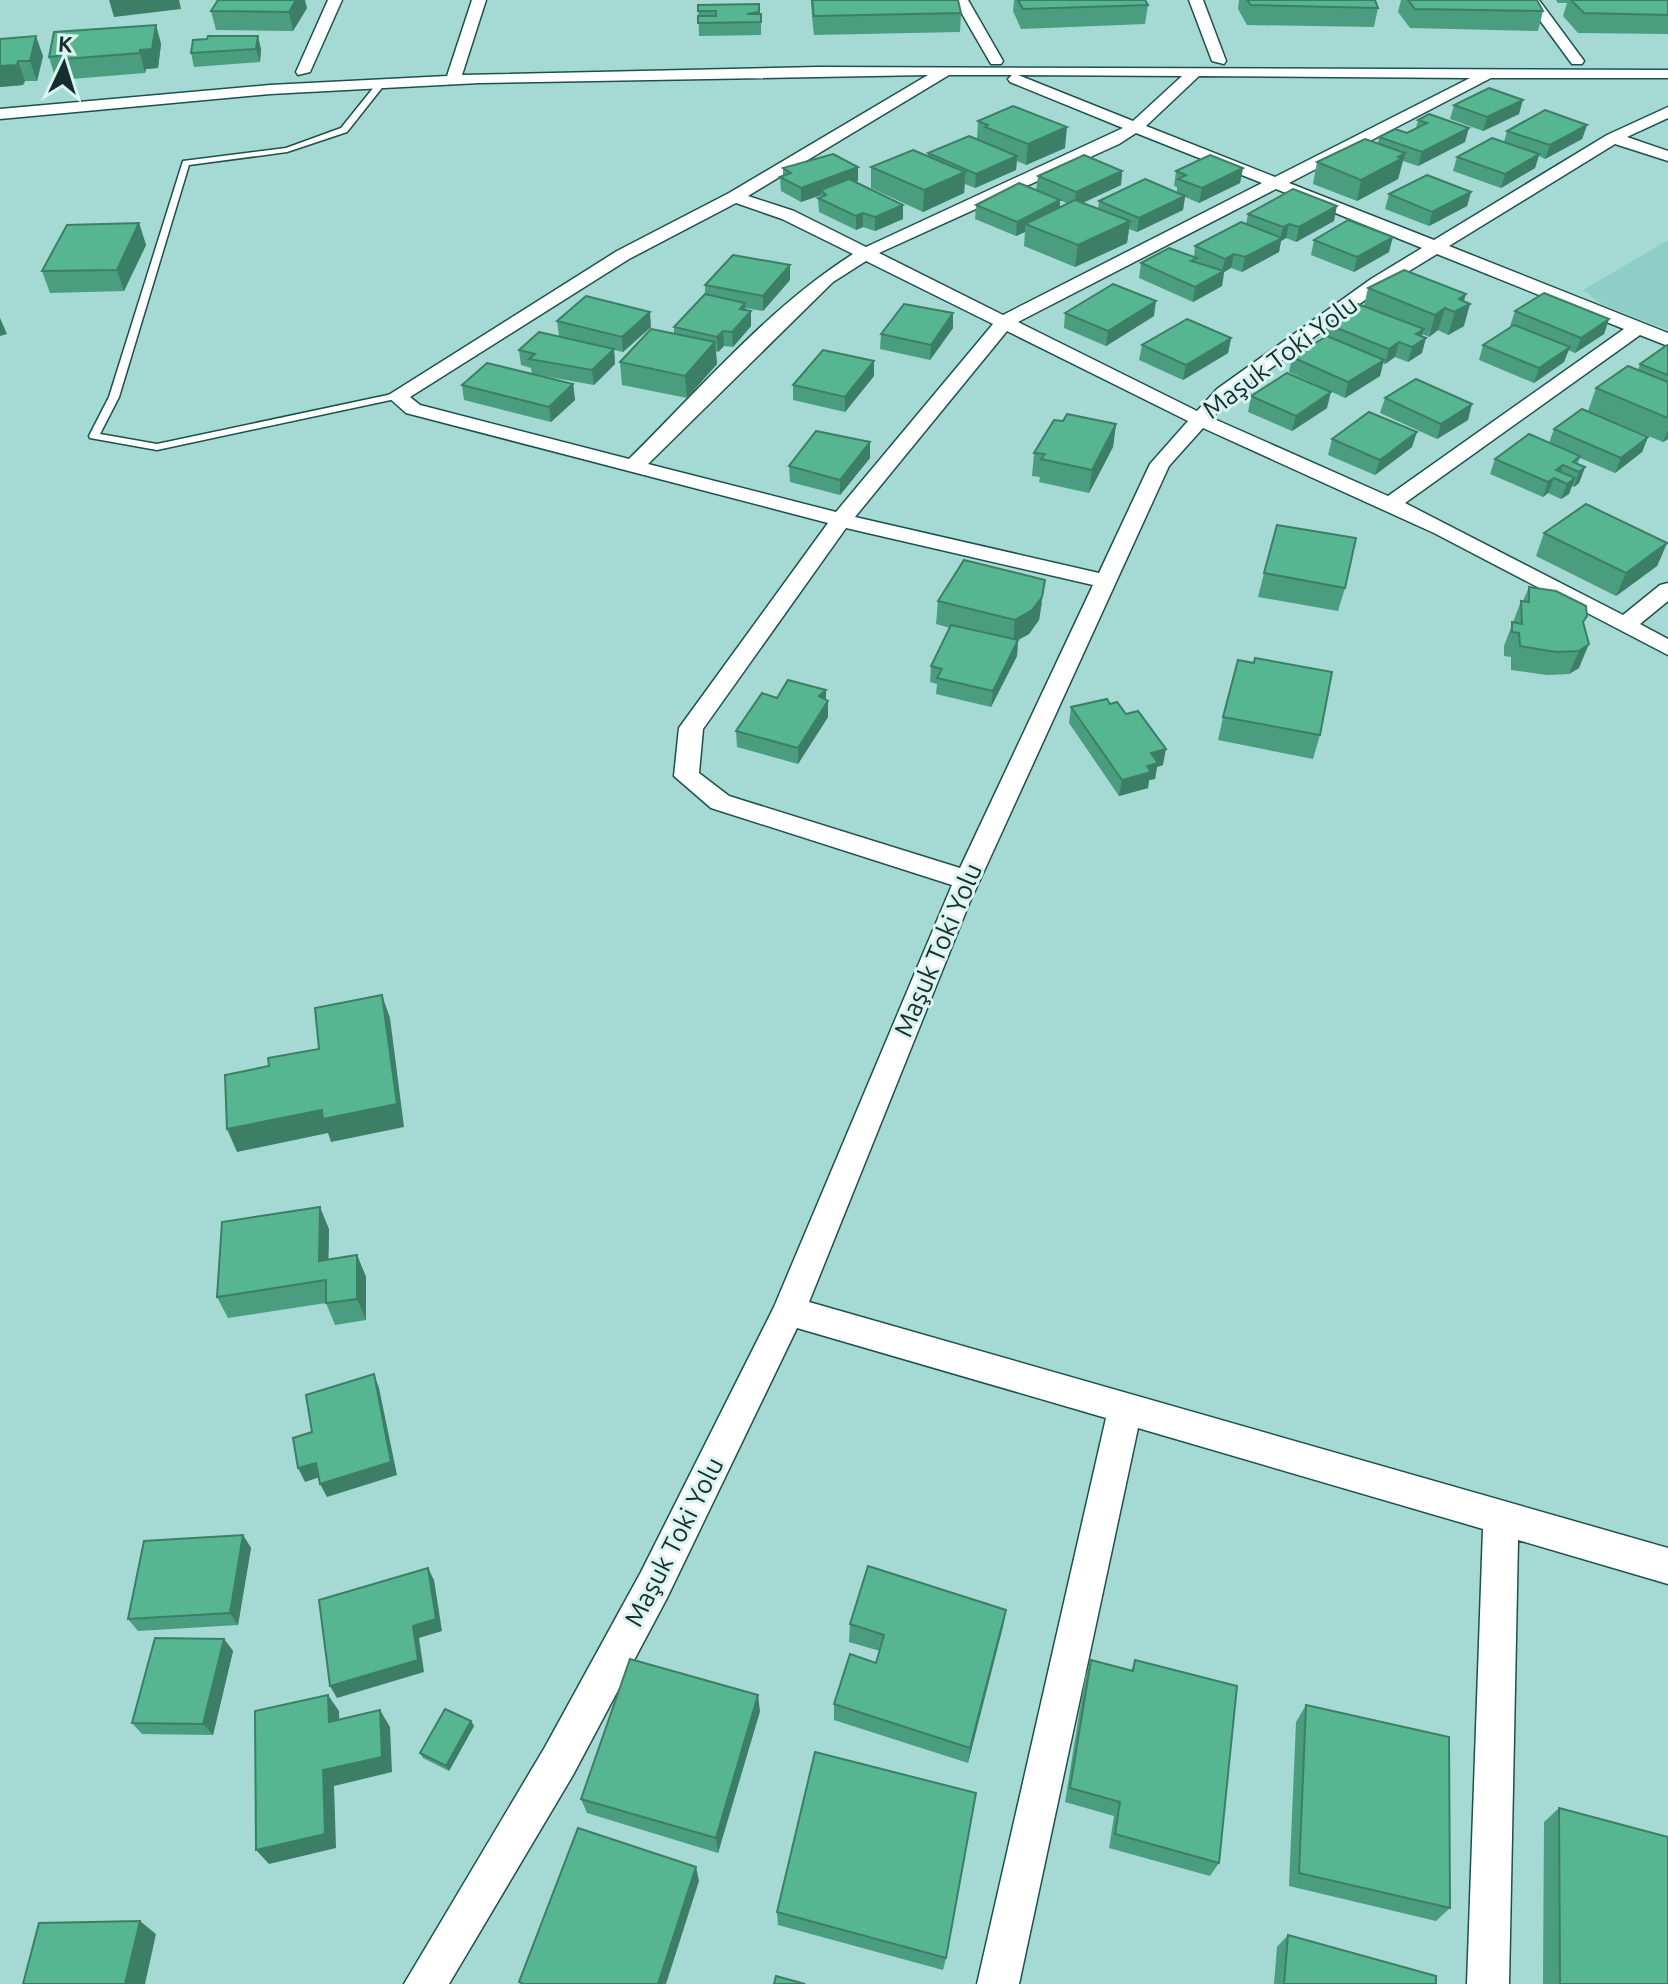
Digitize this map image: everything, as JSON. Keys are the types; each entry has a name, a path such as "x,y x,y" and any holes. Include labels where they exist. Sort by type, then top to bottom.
{"street":[{"path":"303,72 335,0"},
{"path":"455,74 479,0"},
{"path":"961,0 997,66 1136,126 1668,340"},
{"path":"1196,0 1219,61"},
{"path":"1532,0 1577,61"},
{"path":"0,114 307,87 381,84 455,74 1219,61 1668,61"},
{"path":"0,100 303,72 944,72 997,66 1194,73 1668,74"},
{"path":"944,72 735,197 623,255 397,396 413,409 841,520 1106,581"},
{"path":"634,466 749,350 827,278 866,253 1113,141 1136,126 1194,73"},
{"path":"967,880 720,802 686,776 691,728 841,520 1005,321 1489,74"},
{"name":"Maşuk Toki Yolu","path":"430,1981 559,1761 654,1585 789,1311 967,880 1160,464 1224,393 1377,283 1613,138 1668,112"},
{"path":"1638,125 1668,135"},
{"path":"1613,138 1668,156"},
{"path":"735,197 788,215 1199,419 1390,504 1668,648"},
{"path":"1390,504 1638,328"},
{"path":"1625,625 1668,590"},
{"path":"789,1311 1668,1566"},
{"path":"998,1984 1125,1408"},
{"path":"1488,1984 1501,1517"}],"lane":[{"path":"381,84 344,130 287,150 186,163 114,397 94,436 157,447 397,396"}],"shaded area":[{"path":"1668,240 1668,330 1601,304 1583,290"}],"building":[{"path":"218,0 296,0 289,12 211,11"},
{"path":"812,0 958,0 961,13 814,16"},
{"path":"1018,0 1145,0 1148,5 1023,9"},
{"path":"1247,0 1375,0 1378,8 1251,5"},
{"path":"1408,0 1537,0 1543,11 1415,9"},
{"path":"1571,0 1668,0 1668,15 1584,13"},
{"path":"759,4 759,12 747,14 761,14 761,22 698,23 698,16 716,16 716,11 698,11 698,5"},
{"path":"156,25 152,49 140,50 140,53 65,59 66,55 49,57 54,32"},
{"path":"36,36 30,61 0,66 0,39"},
{"path":"208,36 258,36 256,49 191,53 193,40 207,39"},
{"path":"1489,88 1523,100 1487,117 1454,105"},
{"path":"1013,106 1067,127 1028,144 985,127 988,125 978,121"},
{"path":"1545,110 1587,125 1550,145 1507,131"},
{"path":"1429,114 1469,128 1422,152 1379,137 1395,129 1407,133 1427,123 1418,120"},
{"path":"969,136 1017,156 976,174 928,153"},
{"path":"1492,138 1539,154 1505,174 1457,157"},
{"path":"1365,139 1405,153 1398,157 1403,158 1361,180 1317,162"},
{"path":"913,150 965,172 924,190 871,167"},
{"path":"833,154 858,167 801,188 780,177 791,173 783,168"},
{"path":"1084,155 1122,171 1076,192 1038,176"},
{"path":"1210,155 1243,168 1202,188 1178,179 1186,175 1176,171"},
{"path":"1427,175 1471,192 1432,212 1389,194"},
{"path":"849,179 903,205 875,217 863,213 856,216 818,198 826,195 821,190"},
{"path":"1145,179 1185,196 1139,218 1099,201"},
{"path":"1019,183 1060,200 1017,222 976,205"},
{"path":"1293,189 1337,206 1299,227 1289,224 1283,227 1248,214"},
{"path":"1075,200 1130,221 1078,245 1025,224"},
{"path":"1348,220 1393,237 1357,257 1314,240"},
{"path":"1241,222 1282,238 1245,257 1234,254 1225,259 1195,246"},
{"path":"139,223 117,270 42,271 67,225"},
{"path":"1169,248 1197,258 1191,261 1224,271 1195,287 1141,263"},
{"path":"733,255 790,265 763,296 705,285"},
{"path":"1404,270 1466,294 1459,299 1470,304 1454,312 1445,308 1435,315 1368,288"},
{"path":"1113,284 1156,301 1108,331 1065,313"},
{"path":"1544,293 1609,319 1581,338 1515,311"},
{"path":"705,294 745,303 740,309 751,311 732,332 723,331 717,337 674,327"},
{"path":"586,296 650,312 622,337 557,321"},
{"path":"904,304 953,313 931,345 881,334"},
{"path":"1358,304 1424,329 1416,334 1426,338 1412,347 1399,342 1389,349 1327,324"},
{"path":"1187,319 1231,338 1186,365 1142,345"},
{"path":"1514,325 1570,347 1539,368 1483,345"},
{"path":"651,329 715,342 685,376 620,362"},
{"path":"539,332 614,349 592,370 529,359 535,354 519,350"},
{"path":"1327,336 1384,360 1348,382 1292,357"},
{"path":"1667,345 1668,375 1640,364"},
{"path":"823,350 874,361 845,397 793,385"},
{"path":"487,363 573,384 549,407 462,385"},
{"path":"1628,366 1668,382 1668,418 1596,388"},
{"path":"1287,373 1331,392 1296,416 1251,396"},
{"path":"1416,379 1472,404 1441,424 1385,398"},
{"path":"1582,409 1648,437 1621,458 1554,429"},
{"path":"1369,412 1417,432 1380,460 1332,439"},
{"path":"1067,414 1116,424 1092,470 1041,459 1045,454 1034,453 1054,420 1063,421"},
{"path":"816,431 870,442 840,480 789,466"},
{"path":"1529,434 1580,456 1573,462 1585,467 1579,472 1563,465 1556,470 1575,478 1567,484 1554,478 1548,482 1495,459"},
{"path":"1586,504 1667,543 1626,573 1544,533"},
{"path":"1277,525 1356,538 1345,588 1264,573"},
{"path":"964,560 1045,580 1042,597 1032,610 1015,620 938,601"},
{"path":"1529,587 1556,591 1586,606 1587,616 1583,622 1589,644 1579,651 1556,652 1520,646 1519,633 1512,632 1512,622 1522,624 1521,601 1529,602"},
{"path":"951,625 1018,640 993,691 937,678 942,669 931,666"},
{"path":"1255,658 1332,672 1320,735 1223,717 1238,660 1254,663"},
{"path":"788,680 826,690 819,696 828,701 798,748 736,731 762,693 777,698"},
{"path":"1107,699 1110,704 1117,702 1126,714 1138,711 1166,749 1151,753 1158,763 1147,766 1151,772 1122,780 1071,707"},
{"path":"382,995 397,1104 323,1119 322,1110 227,1129 225,1075 269,1066 268,1058 319,1049 315,1008"},
{"path":"320,1207 319,1261 357,1255 357,1299 326,1303 326,1280 217,1297 222,1222"},
{"path":"374,1374 391,1462 320,1484 316,1463 298,1468 293,1438 312,1432 306,1395"},
{"path":"243,1535 230,1613 128,1619 144,1541"},
{"path":"868,1566 1006,1610 970,1748 834,1704 850,1654 876,1663 884,1635 850,1624"},
{"path":"428,1568 436,1619 413,1626 418,1660 330,1686 319,1600"},
{"path":"155,1638 224,1639 203,1724 132,1723"},
{"path":"630,1659 758,1695 716,1838 581,1799"},
{"path":"1091,1660 1133,1671 1135,1660 1237,1686 1219,1863 1115,1834 1120,1802 1070,1788"},
{"path":"328,1695 329,1722 380,1710 382,1757 323,1770 325,1834 256,1850 255,1711"},
{"path":"1306,1705 1449,1737 1450,1908 1299,1873"},
{"path":"445,1709 471,1721 446,1766 420,1753"},
{"path":"815,1752 976,1793 946,1958 777,1912"},
{"path":"1559,1808 1668,1837 1668,1984 1560,1984"},
{"path":"578,1828 696,1867 658,1984 519,1982"},
{"path":"140,1921 125,1984 23,1984 39,1923"},
{"path":"1288,1935 1436,1976 1436,1984 1284,1984"},
{"path":"776,1976 805,1984 774,1984"}]}
